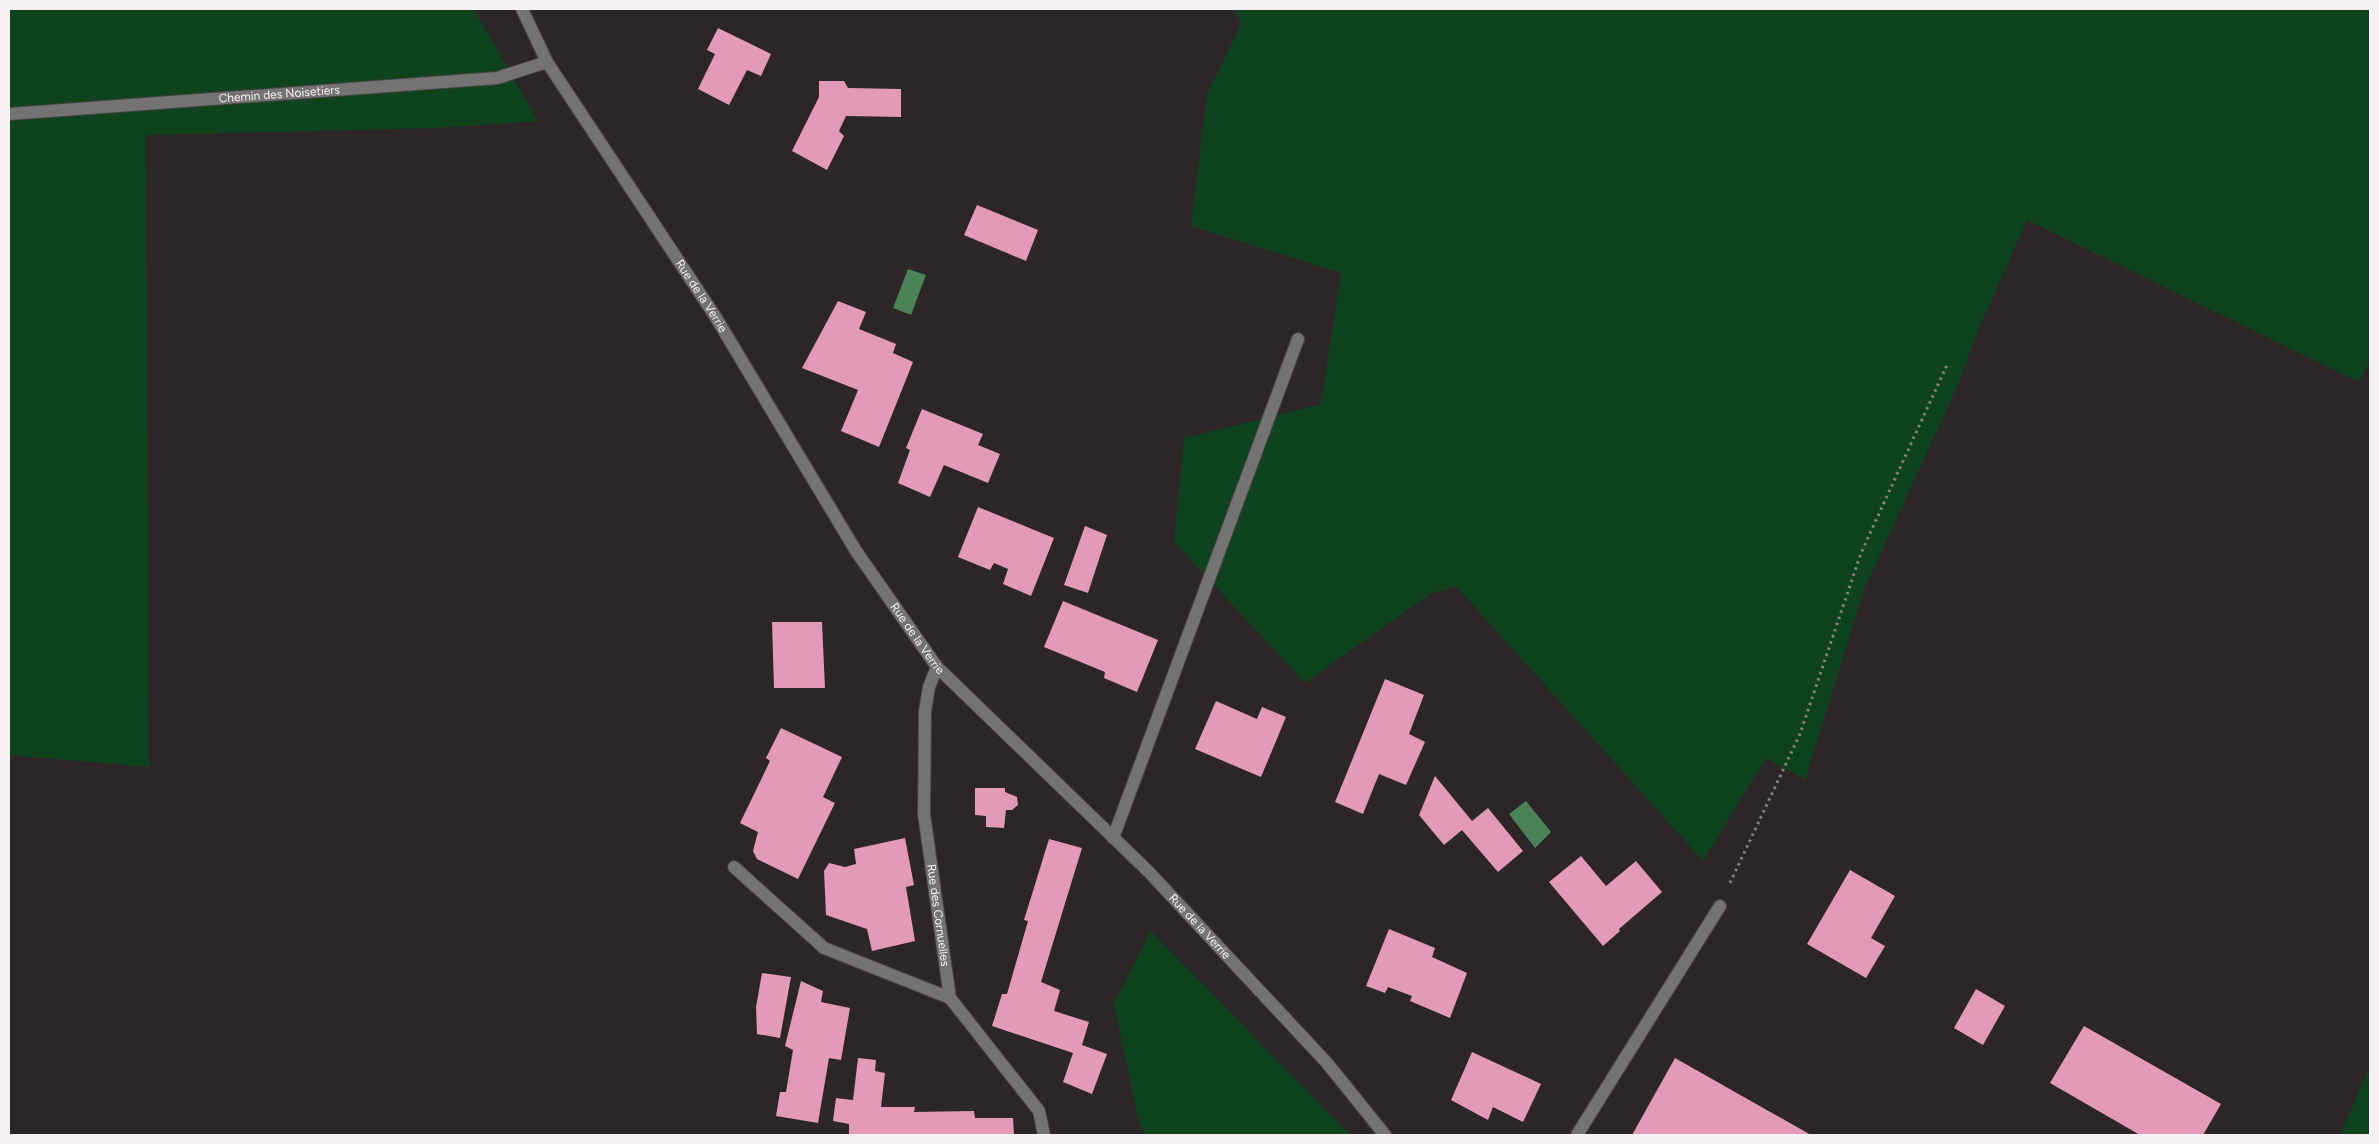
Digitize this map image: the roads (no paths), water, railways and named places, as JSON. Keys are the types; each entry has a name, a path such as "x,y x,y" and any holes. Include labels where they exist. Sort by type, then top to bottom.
{"street":[{"name":"Rue de la Verrie","path":"522,9 547,62 715,316 856,551 937,667 1148,871 1327,1063 1385,1135"},
{"name":"Chemin des Noisetiers","path":"9,114 497,78 547,62"},
{"path":"1113,838 1298,339"},
{"name":"Rue des Cornuelles","path":"937,667 929,687 925,711 924,814 950,998"},
{"path":"734,867 824,948 950,998 1039,1111 1044,1135"},
{"path":"1577,1135 1720,906"}]}
